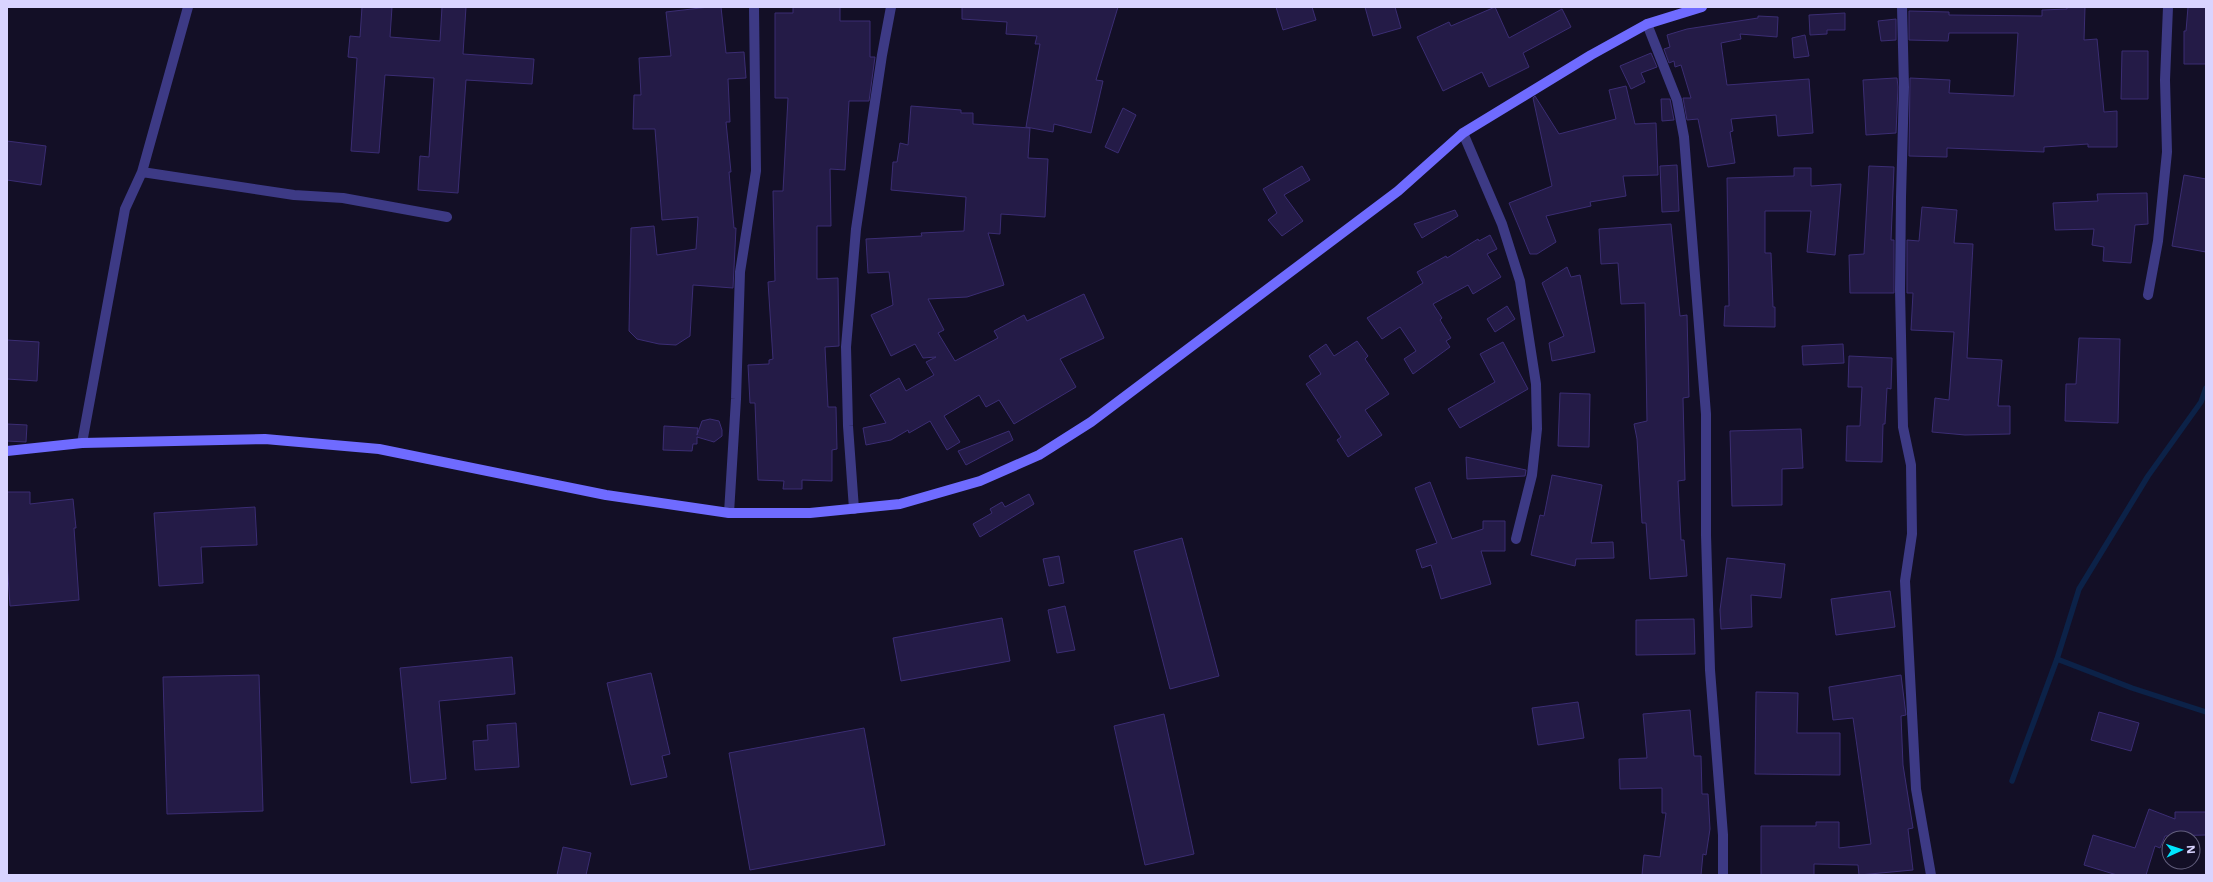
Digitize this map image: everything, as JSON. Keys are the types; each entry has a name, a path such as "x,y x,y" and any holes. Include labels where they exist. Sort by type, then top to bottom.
{"main road":[{"path":"7,451 82,443 265,439 379,450 471,466 606,494 729,513 810,513 900,504 980,480 1046,451 1091,422 1398,191 1463,133 1591,55 1647,24 1702,7"}],"street":[{"path":"82,443 125,209 142,172 188,7"},
{"path":"729,513 736,399 740,272 756,171 754,7"},
{"path":"854,509 848,426 846,347 856,229 882,55 891,7"},
{"path":"1902,7 1904,87 1900,197 1901,345 1903,427 1910,465 1912,534 1905,581 1916,789 1931,875"},
{"path":"2148,296 2158,242 2167,152 2165,80 2168,7"},
{"path":"1647,24 1678,100 1684,144 1706,414 1706,535 1710,670 1722,828 1724,875"},
{"path":"1463,133 1502,224 1520,281 1536,384 1537,429 1532,475 1516,539"},
{"path":"142,172 294,195 343,198 447,217"}],"building":[{"path":"362,7 392,7 390,37 440,41 442,7 466,7 463,54 534,59 532,84 466,80 458,193 418,190 420,156 429,157 434,78 385,75 379,153 351,151 357,58 348,57 350,36 360,37"},
{"path":"721,7 726,53 744,52 746,78 728,79 730,122 726,122 731,172 729,172 734,228 736,228 733,288 693,285 690,336 676,345 659,344 637,339 629,331 631,228 654,226 657,255 696,249 698,217 662,220 655,129 633,129 634,95 641,95 639,58 671,56 666,12"},
{"path":"793,7 840,7 840,21 870,21 870,57 875,57 869,101 849,101 845,170 830,169 831,226 817,226 817,279 838,278 839,346 825,347 828,407 836,407 837,449 832,450 832,481 802,480 802,489 783,489 784,481 758,480 755,403 750,403 748,365 769,364 769,360 773,359 768,282 775,281 773,191 783,191 788,98 775,98 775,13 793,13"},
{"path":"962,7 1118,7 1096,80 1103,81 1091,133 1054,124 1053,132 1026,127 1040,44 1035,44 1037,36 1006,34 1007,22 962,19"},
{"path":"1276,7 1312,7 1316,20 1283,30"},
{"path":"1365,7 1395,7 1401,28 1373,36"},
{"path":"1495,7 1509,38 1562,9 1571,27 1523,53 1529,67 1489,87 1482,72 1443,91 1417,37 1449,22 1451,26"},
{"path":"2067,7 2085,7 2084,40 2097,39 2104,112 2117,111 2117,147 2088,147 2088,144 2044,147 2044,152 1947,148 1947,157 1909,156 1910,78 1950,80 1949,93 2014,96 2018,33 1949,33 1948,41 1909,40 1909,11 1949,12 1949,15 2042,16 2042,10 2067,9"},
{"path":"2188,7 2206,7 2206,64 2184,64 2184,31 2186,31"},
{"path":"1845,13 1845,30 1827,30 1827,34 1810,35 1809,15"},
{"path":"1758,16 1778,17 1777,37 1740,34 1741,39 1721,43 1727,85 1809,79 1813,133 1778,136 1776,115 1731,119 1733,131 1730,132 1735,163 1708,167 1698,119 1687,120 1683,98 1691,98 1681,65 1675,67 1674,61 1669,63 1664,49 1670,47 1667,35 1687,29 1758,18"},
{"path":"1896,19 1896,40 1881,41 1878,21"},
{"path":"1805,35 1809,56 1794,58 1792,38"},
{"path":"2122,51 2148,51 2148,99 2121,99"},
{"path":"1651,53 1657,67 1641,73 1645,82 1631,89 1620,66"},
{"path":"1897,78 1896,133 1866,135 1863,80"},
{"path":"1626,86 1635,124 1656,123 1658,175 1623,176 1626,196 1590,202 1591,206 1546,216 1556,242 1537,254 1530,254 1509,203 1552,186 1533,98 1535,96 1559,134 1616,119 1609,90"},
{"path":"1661,99 1670,99 1674,120 1662,121"},
{"path":"911,106 961,110 961,113 973,113 973,124 1030,128 1028,158 1048,159 1045,217 1001,214 1000,234 988,233 1004,285 967,297 928,299 944,330 938,333 955,361 998,338 994,331 1024,315 1027,321 1084,294 1104,338 1060,359 1076,387 1014,424 999,400 986,407 979,395 944,416 960,442 947,450 930,421 909,433 908,430 891,440 866,445 863,428 886,423 870,395 899,378 906,391 934,375 926,362 936,357 923,358 915,344 891,356 871,315 893,305 889,272 868,273 866,239 922,236 921,233 964,231 966,197 891,190 893,162 897,162 900,143 908,145"},
{"path":"1123,108 1136,115 1118,153 1105,147"},
{"path":"7,141 46,146 41,185 7,180"},
{"path":"1677,165 1679,211 1662,212 1660,166"},
{"path":"1302,166 1310,180 1284,195 1303,221 1282,236 1268,220 1277,213 1263,189"},
{"path":"1869,166 1894,167 1891,240 1894,240 1894,293 1850,293 1849,255 1864,254"},
{"path":"1794,168 1811,168 1811,186 1841,184 1835,255 1807,252 1811,211 1765,211 1765,253 1771,253 1775,327 1724,326 1725,306 1729,306 1727,178 1794,176"},
{"path":"2184,175 2206,179 2206,252 2172,246"},
{"path":"2147,193 2148,224 2135,225 2131,263 2103,261 2104,247 2092,245 2094,229 2055,230 2053,203 2098,201 2097,194"},
{"path":"1922,207 1957,210 1954,243 1973,244 1967,358 2002,360 1998,406 2010,406 2010,434 1965,435 1932,432 1935,398 1949,400 1954,332 1911,330 1913,293 1907,293 1907,240 1919,241"},
{"path":"1455,210 1458,216 1422,238 1414,224"},
{"path":"1671,224 1680,316 1687,315 1689,397 1683,398 1685,480 1678,481 1681,540 1684,540 1687,576 1650,579 1646,523 1642,523 1637,439 1634,424 1647,421 1645,303 1621,304 1618,263 1601,264 1599,229"},
{"path":"1490,235 1497,249 1487,254 1501,277 1473,294 1468,285 1433,304 1442,318 1440,320 1451,338 1446,341 1450,347 1413,374 1404,359 1416,351 1400,327 1382,339 1367,318 1423,283 1417,272 1446,256 1447,258 1478,239 1479,241"},
{"path":"1567,267 1571,277 1580,275 1595,352 1552,361 1549,343 1564,336 1542,283"},
{"path":"1507,306 1515,319 1495,332 1487,319"},
{"path":"2079,338 2120,339 2118,423 2065,421 2066,384 2076,384"},
{"path":"7,340 39,342 37,381 7,379"},
{"path":"1357,341 1368,356 1365,359 1389,394 1365,410 1382,435 1348,457 1337,440 1341,437 1306,384 1321,374 1309,356 1326,344 1334,356"},
{"path":"1503,342 1528,389 1460,428 1448,409 1495,382 1480,354"},
{"path":"1843,344 1844,363 1803,365 1802,346"},
{"path":"1849,356 1892,358 1891,389 1887,388 1885,424 1883,424 1882,462 1846,461 1847,426 1860,426 1862,387 1848,387"},
{"path":"1560,393 1590,394 1589,447 1558,446"},
{"path":"710,419 719,421 722,430 722,436 714,442 697,437 697,444 693,444 692,451 663,450 664,426 698,428 697,435 702,421"},
{"path":"7,424 27,425 26,442 7,441"},
{"path":"1801,429 1803,468 1782,469 1782,505 1732,506 1730,431"},
{"path":"1009,431 1013,440 966,465 958,451"},
{"path":"1466,457 1526,470 1525,476 1467,479"},
{"path":"1552,475 1602,485 1591,543 1613,542 1614,558 1576,559 1575,566 1531,555 1540,515 1544,516"},
{"path":"1430,482 1452,539 1483,529 1483,521 1505,521 1505,551 1481,551 1491,584 1441,599 1431,565 1422,568 1416,550 1437,543 1415,488"},
{"path":"7,492 30,492 30,504 73,499 76,528 74,528 79,600 10,606 7,561"},
{"path":"1029,494 1034,504 980,537 973,524 992,513 990,509 1002,502 1005,507"},
{"path":"255,507 257,545 201,547 203,583 159,586 154,513"},
{"path":"1182,538 1219,676 1170,689 1134,551"},
{"path":"1059,556 1064,583 1049,586 1043,559"},
{"path":"1727,558 1785,564 1781,598 1751,595 1752,627 1721,629 1720,610"},
{"path":"1890,591 1895,627 1836,635 1831,599"},
{"path":"1065,606 1075,650 1057,653 1048,610"},
{"path":"1002,618 1010,661 901,681 893,638"},
{"path":"1694,619 1695,654 1636,655 1636,620"},
{"path":"512,657 515,694 439,701 446,779 411,783 400,668"},
{"path":"651,673 670,754 662,756 667,777 631,785 607,683"},
{"path":"259,675 263,811 167,814 163,677"},
{"path":"1901,675 1906,715 1901,716 1903,765 1913,828 1908,829 1913,870 1859,875 1858,865 1814,864 1814,875 1761,875 1761,826 1816,826 1816,822 1839,822 1839,848 1871,844 1853,718 1833,720 1829,687"},
{"path":"1756,692 1798,693 1797,733 1840,733 1840,775 1755,774"},
{"path":"1578,702 1584,738 1538,745 1532,708"},
{"path":"1690,710 1694,756 1701,756 1702,794 1708,794 1710,829 1706,855 1703,854 1701,875 1642,875 1644,855 1660,857 1666,813 1662,813 1662,788 1620,789 1619,759 1647,758 1643,714"},
{"path":"2099,712 2139,723 2131,751 2091,740"},
{"path":"1164,714 1194,854 1145,865 1114,726"},
{"path":"516,723 519,767 475,770 473,741 488,740 487,725"},
{"path":"864,728 885,845 750,870 729,753"},
{"path":"2149,809 2175,819 2175,812 2206,812 2206,835 2201,835 2201,830 2161,830 2161,846 2160,848 2155,846 2146,875 2117,875 2084,865 2093,835 2135,848"},
{"path":"563,847 591,853 586,875 557,875"}],"waterway":[{"path":"2012,781 2057,659 2079,589 2148,476 2201,402 2206,388"},
{"path":"2057,659 2132,688 2206,712"}]}
